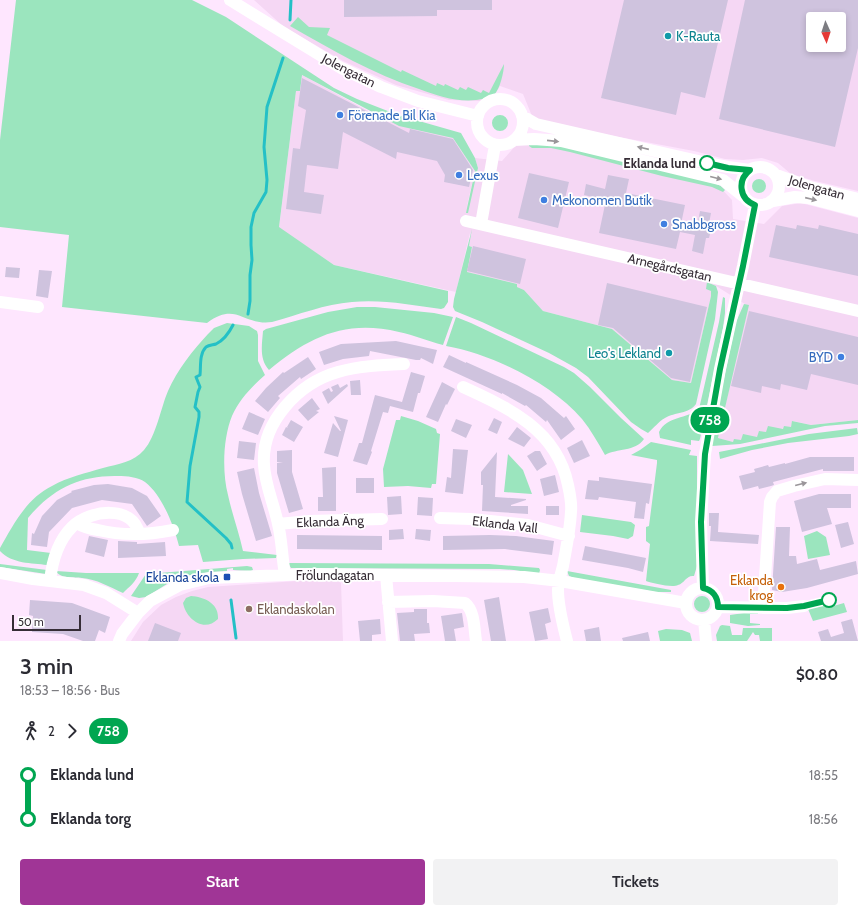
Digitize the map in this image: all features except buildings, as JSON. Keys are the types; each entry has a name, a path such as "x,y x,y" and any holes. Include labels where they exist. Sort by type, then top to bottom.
{"street":[{"name":"Jolengatan","path":"230,0 341,68 381,87 418,101 478,116"},
{"path":"522,116 522,130 514,140 505,145 495,145 487,141 481,134 478,125 478,116 485,105 493,101 501,100 516,106 522,116 536,124 728,168 750,170"},
{"path":"514,140 534,139 561,141 723,180 743,196 748,202 762,206 773,201 777,196 780,189 776,175 771,170 764,167 756,167 750,170 744,175 741,182 743,196"},
{"path":"481,224 495,145"},
{"name":"Jolengatan","path":"776,175 810,187 858,199"},
{"name":"Jolengatan","path":"773,201 795,196 858,211"},
{"path":"703,588 701,522 705,454 720,369 755,205"},
{"name":"Arnegårdsgatan","path":"466,221 858,311"},
{"path":"0,302 38,307"},
{"name":"Eklanda Äng","path":"285,575 278,524 266,478 264,464 266,441 278,416 292,400 307,387 325,377 346,370 404,364"},
{"path":"463,386 521,417 541,434 552,447 562,465 571,499 572,511 558,596 566,641"},
{"path":"763,608 770,502 776,491 825,479 858,480"},
{"path":"50,581 51,569 56,553 69,531 77,523 92,515 106,512 128,518 133,521 138,528 139,534"},
{"name":"Eklanda Vall","path":"440,518 471,519 528,525 569,536"},
{"name":"Eklanda Äng","path":"278,524 310,521 382,519"},
{"path":"77,523 91,529 110,533 152,534 173,530"},
{"path":"0,573 50,581 84,584 106,593 138,613"},
{"name":"Frölundagatan","path":"119,641 122,634 138,613 150,601 168,590 193,581 215,578 285,575 517,577 560,581 686,603"},
{"path":"386,575 392,641"},
{"path":"703,588 711,591 718,601 718,607 713,616 704,620 696,619 690,615 687,610 686,603 687,597 692,591 703,588"},
{"path":"388,602 465,602 468,604 472,614 476,641"},
{"path":"718,607 787,608 804,606"},
{"path":"704,620 706,641"}],"shaded area":[{"path":"254,0 858,0 858,191 791,174 778,163 762,158 743,160 725,159 694,151 549,124 532,116 523,94 500,86 493,97 479,101 449,100 396,85 343,61 284,27"},
{"path":"302,75 372,113 453,138 475,171 466,210 478,168 475,158 502,161 518,143 548,142 720,187 732,200 733,219 764,224 782,206 801,203 858,218 858,420 811,425 793,421 791,427 766,432 757,437 733,442 718,438 730,385 745,304 708,282 711,296 691,383 672,380 612,329 543,311 524,290 517,287 517,284 466,272 472,247 469,246 470,233 456,292 334,265 279,228 296,91 300,91"},
{"name":"Eklandaskolan","path":"297,581 338,581 341,583 343,641 131,641 143,622 161,605 192,591 208,587"}],"green space":[{"path":"16,0 192,0 226,17 334,88 398,115 461,133 475,158 478,168 468,213 466,213 475,171 453,138 399,126 302,75 300,91 296,91 279,227 334,265 448,291 448,302 444,308 441,309 408,304 363,301 332,305 272,322 253,321 233,314 226,314 207,323 62,307 69,235 0,227 0,140"},
{"path":"298,17 309,27 330,28 327,35 401,72 402,70 436,86 437,83 444,86 445,84 458,90 460,87 466,90 468,87 481,93 483,90 489,93 504,64 498,89 494,95 485,99 461,100 433,94 402,83 337,53 290,26"},
{"path":"500,115 507,120 508,123 503,130 500,131 493,126 492,123 497,116"},
{"path":"554,144 714,183 721,186 725,190 723,192 712,187 662,176 570,152 551,148 532,148 529,146"},
{"path":"756,179 762,179 766,183 766,189 762,193 756,193 752,189 752,183"},
{"path":"472,229 469,246 472,247 467,272 517,284 517,287 524,290 543,311 612,329 672,380 691,383 711,296 711,291 706,289 707,282 716,286 718,292 715,319 696,404 690,410 665,418 648,433 631,422 588,377 576,368 549,353 455,311 453,307 454,299"},
{"path":"723,297 725,298 725,313 723,328 700,439 699,441 691,440 691,445 660,438 659,432 667,423 689,415 699,409 719,322"},
{"path":"744,304 749,305 718,438 733,442 734,439 741,440 743,434 757,437 759,431 766,432 768,426 783,429 784,426 791,427 792,421 811,425 858,420 858,423 825,426 740,444 712,446 716,416 736,322"},
{"path":"357,307 375,307 434,313 453,317 443,345 405,333 380,329 362,328 345,330 313,340 284,358 269,370 266,366 262,357 262,347 263,331 266,329 328,312"},
{"path":"456,317 574,373 644,439 636,446 605,455 582,419 569,406 537,382 501,363 464,350 446,346"},
{"path":"227,323 249,326 257,331 258,361 265,375 246,394 238,404 232,416 227,434 224,455 226,486 243,551 277,555 276,558 203,562 198,545 179,546 174,529 166,511 157,495 151,488 139,479 121,476 104,476 79,481 47,499 28,518 27,550 51,553 47,565 16,561 0,551 0,548 16,521 28,505 43,491 64,480 131,460 144,450 152,438 168,391 181,368 214,328"},
{"path":"401,416 418,421 436,429 437,433 440,434 436,484 432,484 431,488 408,486 384,487 383,469 396,420 400,420"},
{"path":"857,428 858,434 788,443 752,450 720,459 719,452 809,434"},
{"path":"651,442 691,450 689,455 697,456 697,566 694,576 689,577 675,586 662,585 646,581 650,544 646,541 646,527 649,526 657,460 631,455"},
{"path":"508,454 523,470 532,494 504,492"},
{"path":"582,515 631,522 635,525 633,536 628,539 580,532"},
{"path":"817,531 826,537 830,555 808,559 804,536"},
{"path":"288,563 489,564 539,568 540,570 539,574 500,569 291,568"},
{"path":"0,564 47,570 46,574 0,567"},
{"path":"247,566 252,567 253,570 233,570 233,568 227,569 227,571 185,576 167,584 146,597 139,598 131,596 146,574"},
{"path":"56,571 86,573 139,573 134,582 123,593 98,582 64,576 58,574"},
{"path":"567,571 671,590 671,592 655,592 574,578 569,576"},
{"path":"191,596 206,599 210,602 218,613 218,619 207,625 196,622 192,619 183,603 186,598"},
{"path":"699,596 705,596 710,601 708,610 705,612 699,612 694,607 694,601"},
{"path":"844,603 847,612 813,621 808,609 829,604 830,607"},
{"path":"758,611 758,614 750,614 750,623 760,625 748,626 730,623 730,615"},
{"path":"720,626 730,626 732,635 742,635 743,628 772,628 772,641 760,641 759,635 755,635 753,632 747,641 717,641 716,635"},
{"path":"666,629 682,630 690,633 692,641 660,641 658,631"}],"waterway":[{"path":"290,20 291,0"},
{"path":"248,314 252,260 251,227 254,213 266,192 267,180 264,147 267,107 283,58"},
{"path":"232,548 231,544 226,538 187,502 190,466 199,417 199,412 195,407 200,387 196,377 200,375 202,353 207,346 216,344 221,340 233,325"},
{"path":"231,600 236,638"}],"bus line":[{"name":"758","path":"707,163 728,168 750,170 742,178 741,189 743,196 748,202 755,205 720,369 705,454 701,522 703,588 711,591 715,596 718,601 718,607 787,608 804,606 829,600"}],"place":[{"name":"K-Rauta","path":"668,36"},
{"name":"Förenade Bil Kia","path":"340,115"},
{"name":"Eklanda lund","path":"707,163"},
{"name":"Lexus","path":"459,175"},
{"name":"Mekonomen Butik","path":"544,200"},
{"name":"Snabbgross","path":"664,224"},
{"name":"Leo's Lekland","path":"669,353"},
{"name":"BYD","path":"841,357"},
{"name":"Eklanda skola","path":"227,577"},
{"name":"Eklanda krog","path":"781,587"},
{"name":"Eklandaskolan","path":"249,609"}]}
